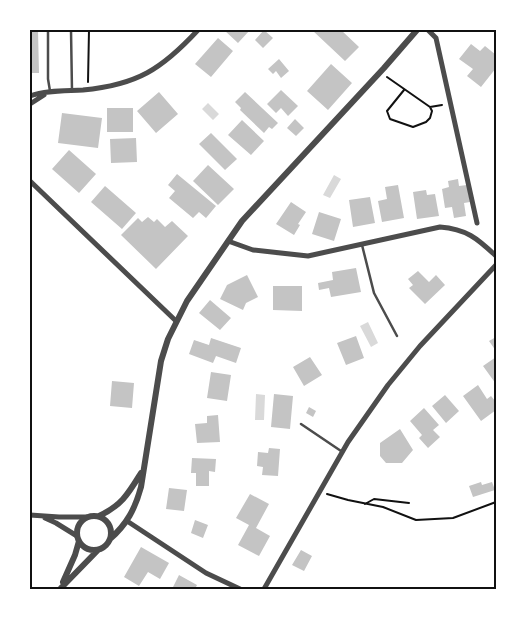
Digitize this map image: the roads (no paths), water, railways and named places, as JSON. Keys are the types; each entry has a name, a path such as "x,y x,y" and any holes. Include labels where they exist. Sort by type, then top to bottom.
{"street":[{"path":"30,96 111,86 139,78 159,66 178,51 198,30"},
{"path":"60,588 107,543 127,521 136,506 141,488 161,360 176,320 242,221 417,30"},
{"path":"428,30 436,38 477,223"},
{"path":"30,104 41,96 51,93"},
{"path":"31,184 176,320"},
{"path":"228,241 254,250 308,256 423,230 454,228 469,233 496,256"},
{"path":"264,589 343,452 388,385 420,346 496,265"},
{"path":"30,515 99,516 123,501 143,470"},
{"path":"40,516 56,523 78,538 87,549 98,550"},
{"path":"99,516 108,523 111,533 110,538"},
{"path":"60,588 75,555 78,524 87,517"},
{"path":"127,521 206,573 240,589"}],"lane":[{"path":"48,30 48,79 51,93"},
{"path":"71,30 72,90"},
{"path":"362,244 374,293 397,336"},
{"path":"301,424 343,452"}]}
